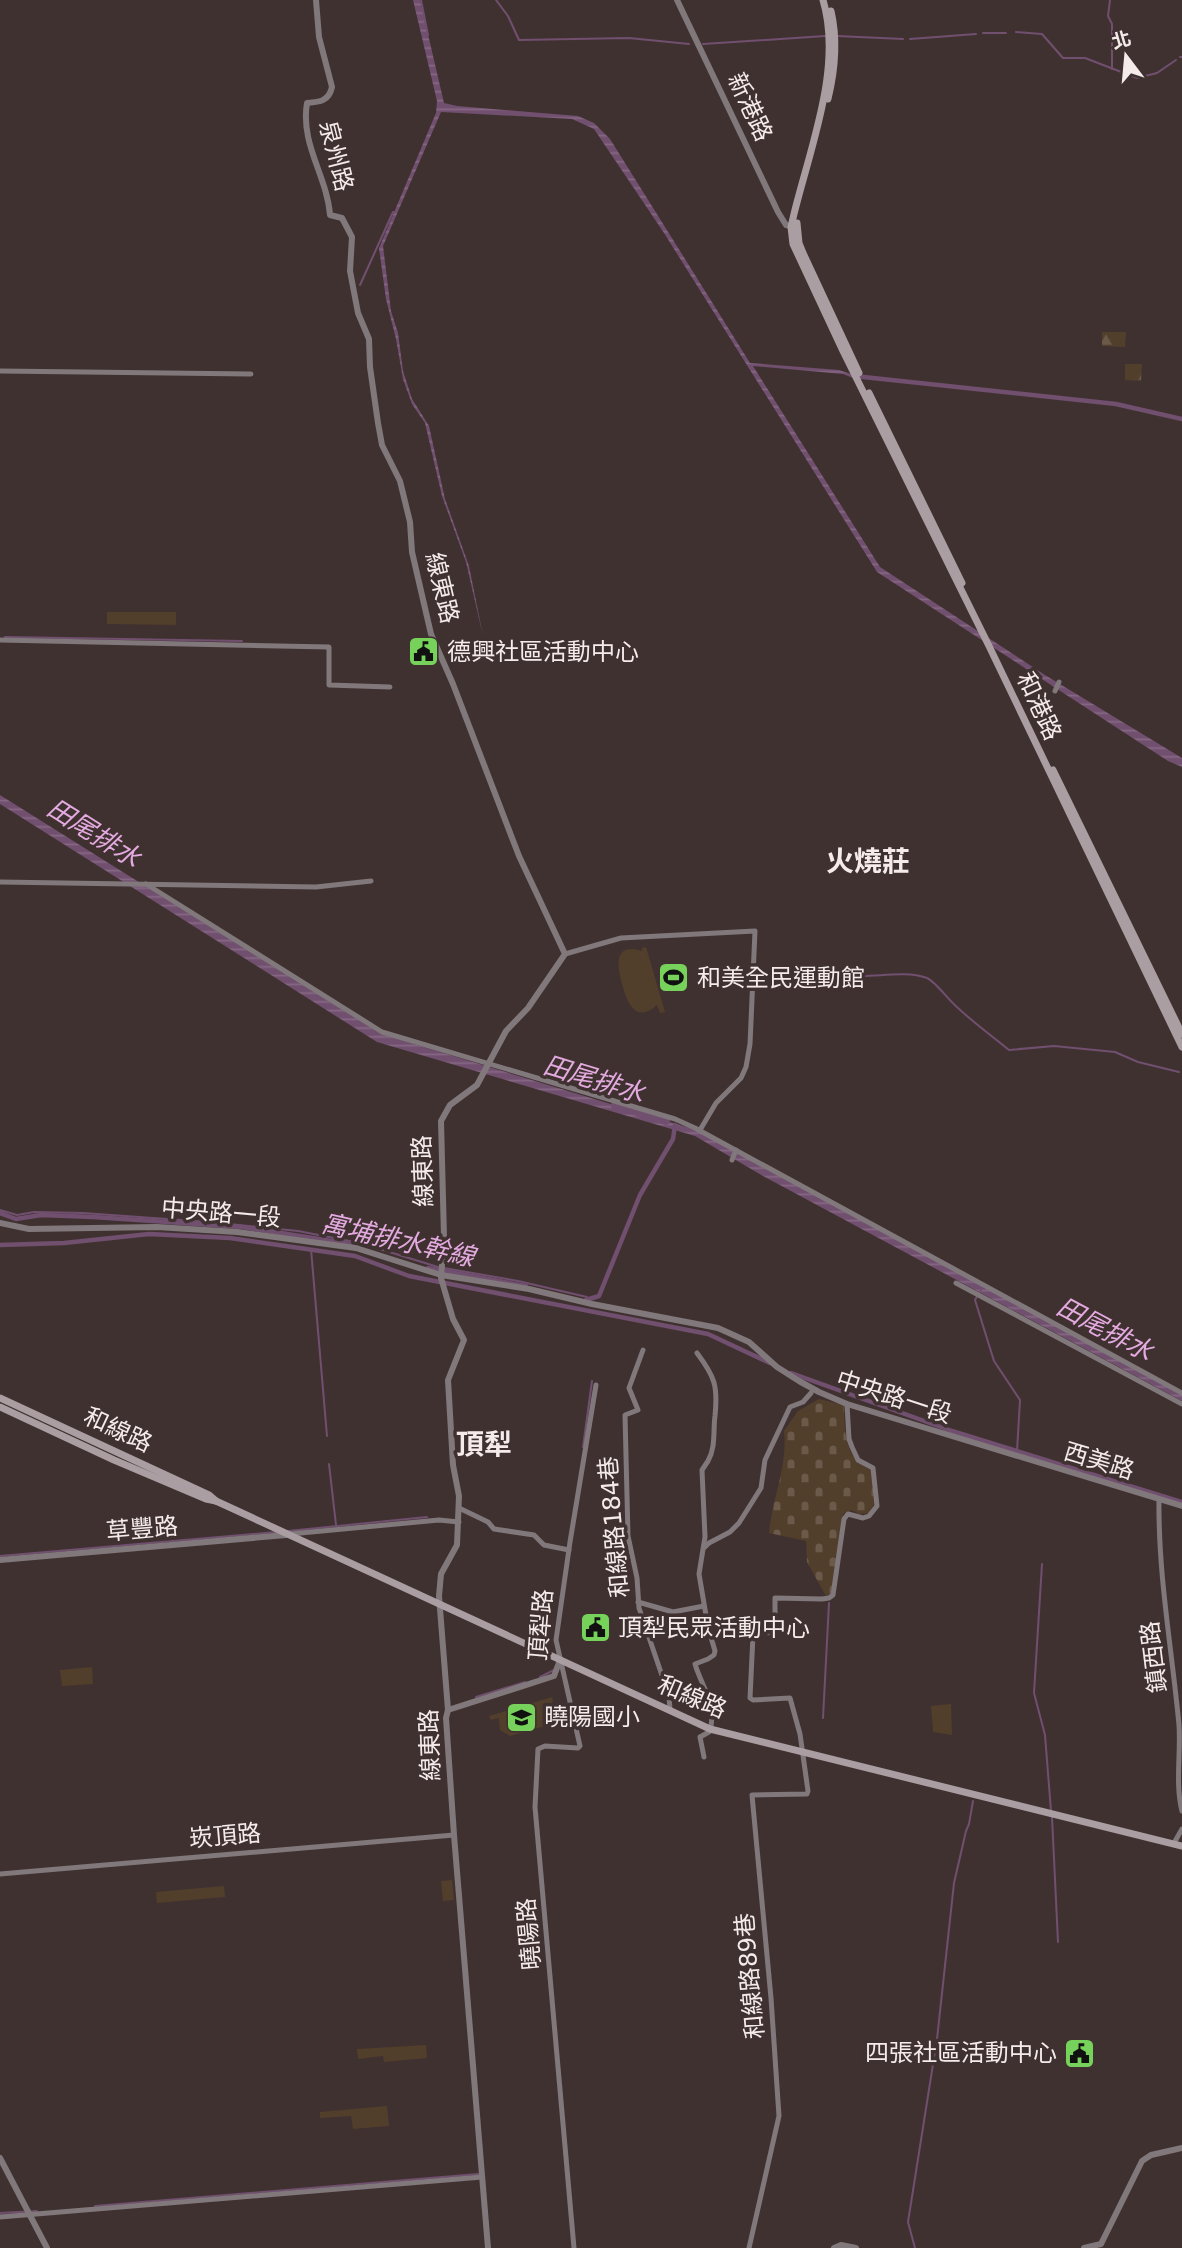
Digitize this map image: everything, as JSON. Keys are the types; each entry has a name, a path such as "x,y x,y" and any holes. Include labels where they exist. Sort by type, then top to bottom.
{"main road":[{"path":"794,227 834,73 834,24 825,0"},
{"name":"新港路","path":"794,227 861,383"},
{"name":"和港路","path":"861,383 1026,717 1182,1047"},
{"name":"和港路","path":"1125,925 1182,1034"},
{"name":"和線路","path":"0,1398 162,1472 216,1501"},
{"name":"和線路","path":"0,1407 114,1460 216,1501 710,1729 1178,1845"}],"street":[{"name":"泉州路","path":"316,0 319,37 332,88 331,93 323,100 307,103 306,126 312,156 327,194 330,215 342,218 351,231 350,271 353,286"},
{"name":"新港路","path":"677,0 778,212 786,225 794,227"},
{"name":"線東路","path":"353,286 358,313 369,339 370,368 382,445 400,481 410,522 412,552 431,634 519,856 565,954 528,1008 506,1031 477,1085 450,1105 441,1121 444,1164 442,1274 453,1319 464,1340 448,1380 453,1465 459,1508 457,1545 441,1574 440,1604 454,1835 488,2248"},
{"path":"0,371 251,374"},
{"path":"0,640 329,646 329,685 390,687"},
{"path":"1055,691 1059,682"},
{"path":"0,881 316,887 371,881"},
{"path":"146,884 382,1032 675,1119 700,1130 1182,1393"},
{"path":"565,954 621,938 755,931 750,1044 746,1067 741,1078 716,1103 700,1130"},
{"path":"732,1160 736,1150"},
{"name":"中央路一段","path":"0,1223 29,1229 156,1227 270,1235 356,1248 442,1274 707,1326 749,1342 777,1367 819,1392 847,1404 1004,1452"},
{"path":"956,1283 1182,1404"},
{"name":"和線路184巷","path":"643,1350 629,1388 638,1410 626,1414 624,1440 628,1536 637,1578 638,1602 669,1696 670,1710"},
{"path":"697,1353 712,1373 716,1384 717,1404 713,1444 702,1470 705,1537 699,1574 715,1651 708,1659 695,1664 706,1687 713,1720 710,1729 700,1737 704,1757"},
{"name":"頂犁路","path":"448,1710 554,1676 561,1660 556,1640 596,1385"},
{"path":"703,1550 709,1542 730,1532 739,1523 761,1488 765,1460 790,1407 803,1402 811,1393"},
{"path":"802,1752 790,1698 750,1698 753,1635 756,1632 773,1633 775,1598 822,1599 833,1595 844,1519 848,1514 863,1518 869,1516 877,1506 873,1468 858,1460 849,1439 847,1404"},
{"name":"西美路","path":"1004,1452 1182,1506"},
{"name":"鎮西路","path":"1159,1499 1162,1576 1181,1745 1182,1811"},
{"path":"459,1508 488,1522 494,1529 534,1535 544,1545 569,1550"},
{"path":"286,1535 439,1520 458,1522"},
{"name":"草豐路","path":"0,1560 286,1535"},
{"path":"638,1602 673,1612 704,1606"},
{"name":"曉陽路","path":"561,1660 580,1746 545,1746 538,1749 535,1807 573,2248"},
{"name":"和線路89巷","path":"749,2248 779,2116 752,1795 807,1794 802,1752"},
{"path":"1178,1845 1182,1829"},
{"name":"崁頂路","path":"0,1874 454,1835"},
{"path":"1084,2248 1101,2246 1142,2161 1151,2155 1182,2148"},
{"path":"0,2158 47,2248"},
{"path":"0,2217 482,2177"},
{"path":"834,2248 841,2245 856,2248"}],"green space":[{"path":"1102,332 1126,332 1125,347 1102,346"},
{"path":"1125,364 1142,364 1141,381 1125,380"},
{"path":"107,612 176,612 176,625 107,624"},
{"path":"646,947 665,1012 660,1013 657,1005 644,1012 634,1010 623,987 619,966 621,954 632,949 642,951 642,948"},
{"path":"819,1399 844,1405 851,1452 872,1470 874,1503 871,1513 859,1514 852,1510 843,1514 831,1593 826,1596 807,1562 806,1541 769,1533 784,1457 784,1431 798,1411"},
{"path":"92,1667 93,1684 62,1686 60,1670"},
{"path":"552,1697 555,1719 558,1718 559,1722 510,1736 500,1730 499,1718 491,1720 489,1716"},
{"path":"951,1704 952,1735 933,1732 931,1706"},
{"path":"452,1880 454,1900 443,1901 441,1881"},
{"path":"224,1886 225,1897 157,1903 156,1892"},
{"path":"426,2045 427,2058 384,2062 383,2056 358,2059 357,2049"},
{"path":"387,2106 389,2126 353,2129 351,2116 320,2118 320,2112"}],"shaded area":[{"path":"413,0 420,0 444,103 578,116 594,123 610,139 750,363 839,370 851,374 853,378 843,374 753,366 880,567 1045,675 1182,758 1182,767 1168,761 877,572 664,233 594,129 572,119 441,112 383,246 391,311 398,333 403,371 412,399 429,426 445,499 469,566 483,636 466,562 442,496 425,423 412,404 403,379 386,299 379,248 436,113 437,101"},
{"path":"0,795 381,1034 693,1129 1182,1395 1182,1401 763,1176 695,1136 377,1042 0,804"}],"waterway":[{"path":"421,0 428,35"},
{"path":"496,0 508,16 519,40 629,38 689,44"},
{"path":"1110,0 1108,16 1112,24 1112,69"},
{"path":"1016,32 1042,34 1063,58 1085,58 1137,78 1157,73 1176,60"},
{"path":"983,33 1006,33"},
{"path":"910,39 976,34"},
{"path":"703,44 825,36"},
{"path":"837,36 903,39"},
{"path":"360,285 393,212"},
{"path":"854,376 1116,404 1182,419"},
{"path":"5,637 242,641"},
{"path":"838,981 857,980 862,976 903,974 927,978 964,1014 1009,1050 1054,1046 1115,1052 1138,1062 1179,1072"},
{"name":"田尾排水","path":"615,1105 666,1121"},
{"name":"寓埔排水幹線","path":"586,1300 599,1296 640,1195 673,1139 675,1125"},
{"name":"寓埔排水幹線","path":"0,1210 17,1215 34,1212 83,1213 298,1231 360,1243 438,1267"},
{"name":"寓埔排水幹線","path":"0,1213 16,1219 41,1215 242,1227 357,1245"},
{"path":"0,1245 64,1243 149,1234 230,1238 355,1256 409,1276 708,1334 770,1363"},
{"path":"311,1249 327,1436"},
{"name":"寓埔排水幹線","path":"428,1268 526,1286"},
{"name":"寓埔排水幹線","path":"444,1268 587,1297"},
{"path":"981,1290 975,1300 994,1361 1020,1400 1017,1451"},
{"path":"791,1373 952,1431 1182,1502"},
{"path":"583,1447 592,1381"},
{"path":"329,1464 336,1525"},
{"path":"288,1531 427,1517"},
{"path":"0,1556 276,1532"},
{"path":"1042,1564 1034,1693 1045,1735 1051,1811"},
{"path":"823,1718 829,1603"},
{"path":"540,1677 554,1670"},
{"path":"476,1697 525,1682"},
{"path":"915,2248 908,2222 937,2039 954,1883 973,1801"},
{"path":"1052,1817 1058,1942"},
{"path":"95,2206 478,2174"},
{"path":"0,2213 37,2211"}],"place":[{"name":"德興社區活動中心","path":"424,652"},
{"name":"和美全民運動館","path":"674,978"},
{"name":"頂犁民眾活動中心","path":"595,1628"},
{"name":"曉陽國小","path":"521,1717"},
{"name":"四張社區活動中心","path":"1080,2053"}],"district":[{"name":"火燒莊","path":"868,861"},
{"name":"頂犁","path":"484,1444"}]}
